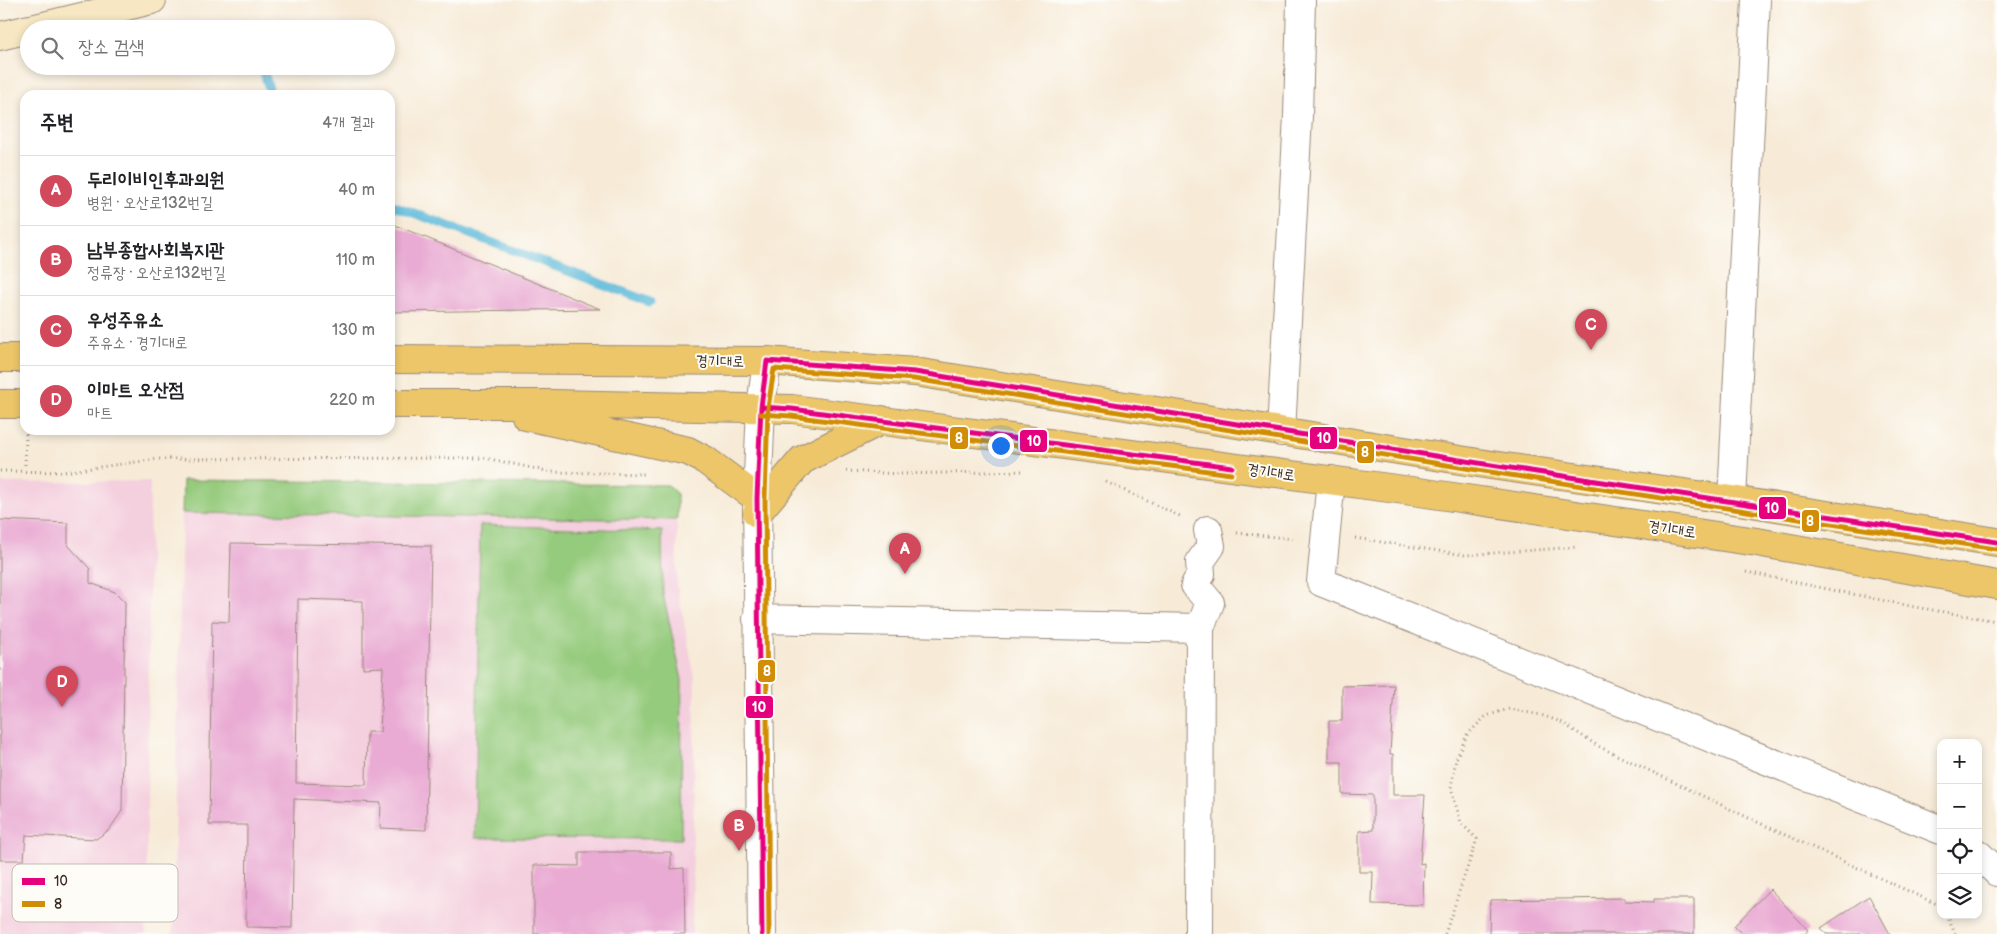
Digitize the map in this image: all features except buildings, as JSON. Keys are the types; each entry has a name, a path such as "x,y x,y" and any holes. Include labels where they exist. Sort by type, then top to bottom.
{"main road":[{"path":"68,20 152,0"},
{"path":"0,36 20,31"},
{"path":"0,358 20,358"},
{"name":"경기대로","path":"395,359 766,361 915,372 1491,466 1732,500 1997,542"},
{"path":"0,404 20,404"},
{"name":"경기대로","path":"395,404 761,407 882,420 1331,480 1757,542 1997,585"},
{"path":"468,404 688,451 705,460 757,506 802,460 882,420"}],"street":[{"path":"1281,432 1298,116 1301,0"},
{"path":"1732,500 1756,0"},
{"path":"762,934 757,506 761,407 766,361"},
{"path":"1331,480 1321,582 1938,829"},
{"path":"1199,934 1200,628 1210,603 1195,585 1201,574 1200,562 1211,546 1208,530"},
{"path":"757,619 1200,628"},
{"path":"1982,858 1997,872"}],"path":[{"path":"25,465 26,435"},
{"path":"0,472 63,472 158,459 485,458 551,472 649,474"},
{"path":"807,458 849,472 901,474 1034,471"},
{"path":"1100,479 1208,530 1306,541 1326,533 1465,555 1580,546"},
{"path":"1743,572 1915,607 1997,620"},
{"path":"1445,934 1477,839 1461,823 1451,788 1456,759 1467,735 1486,716 1508,709 1541,715 1561,722 1607,750 1755,821 1937,904"},
{"path":"1949,919 1955,934"}],"shaded area":[{"path":"150,481 147,864 12,864 12,922 146,922 146,934 0,934 0,483"},
{"path":"182,513 677,520 677,586 695,678 692,934 173,934 173,922 178,922 178,864 174,864"}],"green space":[{"path":"183,480 668,485 677,494 677,520 182,513"},
{"path":"480,525 662,531 663,594 682,680 681,839 475,838"}],"waterway":[{"path":"265,75 269,90"},
{"path":"395,206 650,302"}],"transit line":[{"name":"10","path":"762,934 757,498 761,407 767,361 915,372 1491,465 1997,542"},
{"name":"8","path":"769,934 765,498 768,408 774,369 914,379 1490,472 1996,549"},
{"name":"10","path":"761,407 792,409 1232,467"},
{"name":"8","path":"761,414 791,416 1231,474"}],"place":[{"name":"우성주유소","path":"1591,350"},
{"name":"두리이비인후과의원","path":"905,574"},
{"name":"이마트 오산점","path":"62,707"},
{"name":"남부종합사회복지관","path":"739,851"}]}
